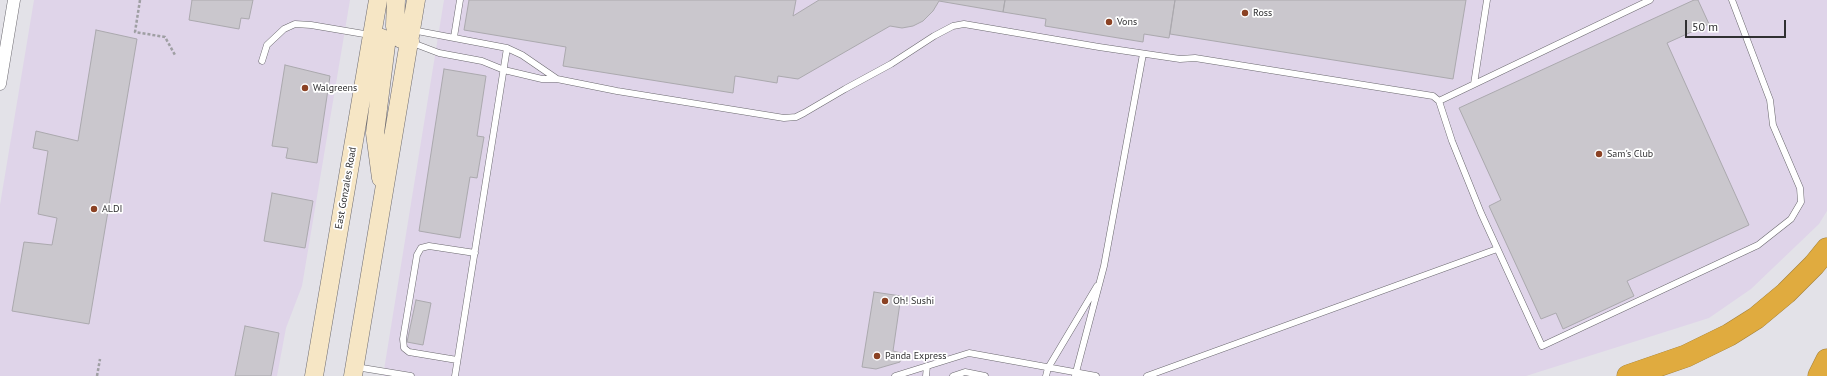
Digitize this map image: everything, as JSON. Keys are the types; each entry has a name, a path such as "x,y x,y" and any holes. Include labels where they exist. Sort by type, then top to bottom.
{"highway":[{"path":"1628,376 1686,356 1729,335 1756,318 1786,293 1814,266 1827,248"},
{"path":"1819,376 1827,360"}],"main road":[{"name":"East Gonzales Road","path":"314,376 378,0"},
{"path":"396,0 395,26 397,35 401,39 410,36"},
{"path":"354,371 416,0"},
{"path":"372,35 382,38 386,45 375,133 384,192"}],"street":[{"path":"0,84 14,0"}],"lane":[{"path":"454,37 460,0"},
{"path":"1474,84 1487,0"},
{"path":"1439,101 1646,0"},
{"path":"410,36 439,53 482,61 504,70 542,79 557,79 617,91 784,118 804,113 891,64 934,36 958,25 964,24 1143,54 1180,59 1195,58 1391,88 1433,96 1439,101 1452,141 1481,213 1542,346 1758,245 1791,219 1801,202 1800,188 1772,125 1770,100 1732,0"},
{"path":"262,61 267,45 284,29 295,24 311,24 372,35"},
{"path":"410,36 454,37 507,48 522,55 557,79"},
{"path":"455,376 507,48"},
{"path":"1075,374 1098,283 1104,266 1143,54"},
{"path":"457,360 409,352 404,348 404,331 417,255 421,248 429,246 475,253"},
{"path":"1147,376 1497,249"},
{"path":"1046,376 1048,368 1098,283"},
{"path":"895,376 969,353 1006,358 1075,374 1096,376"},
{"path":"926,376 927,366"},
{"path":"354,371 411,376"},
{"path":"953,376 965,372 985,376"}],"path":[{"path":"140,0 135,32 165,37 175,55"},
{"path":"97,376 100,359"}],"shaded area":[{"path":"34,0 350,0 302,286 286,328 277,376 0,376 0,205"},
{"path":"444,0 1827,0 1827,211 1819,224 1751,289 1709,318 1526,376 383,376"}],"building":[{"path":"192,0 253,0 249,19 241,18 239,29 189,20"},
{"path":"469,0 796,0 793,16 819,0 1005,0 1003,12 939,1 933,11 923,21 913,26 902,28 890,26 798,79 778,76 777,83 735,76 733,93 563,66 566,47 464,30"},
{"name":"Vons","path":"1005,0 1175,0 1169,38 1144,34 1143,42 1045,26 1046,19 1003,12"},
{"path":"1175,0 1466,0 1453,79 1170,34"},
{"name":"Sam's Club","path":"1694,0 1698,0 1709,24 1667,43 1749,225 1627,281 1634,296 1563,329 1556,313 1541,319 1489,206 1501,200 1459,108"},
{"path":"96,30 137,39 89,324 12,311 24,242 52,245 57,218 38,214 48,151 33,148 36,131 78,141"},
{"path":"285,65 330,76 317,163 286,158 288,148 272,146"},
{"path":"444,69 486,76 477,136 484,137 477,178 470,177 460,238 419,231"},
{"path":"272,193 313,201 305,248 264,241"},
{"path":"874,292 901,296 893,351 901,353 900,362 876,369 862,367"},
{"path":"416,300 431,303 423,345 407,342"},
{"path":"245,326 279,333 271,376 235,376"}],"place":[{"name":"Ross","path":"1245,13"},
{"name":"Vons","path":"1109,22"},
{"name":"Walgreens","path":"305,88"},
{"name":"Sam's Club","path":"1599,154"},
{"name":"ALDI","path":"94,209"},
{"name":"Oh! Sushi","path":"885,301"},
{"name":"Panda Express","path":"877,356"}]}
